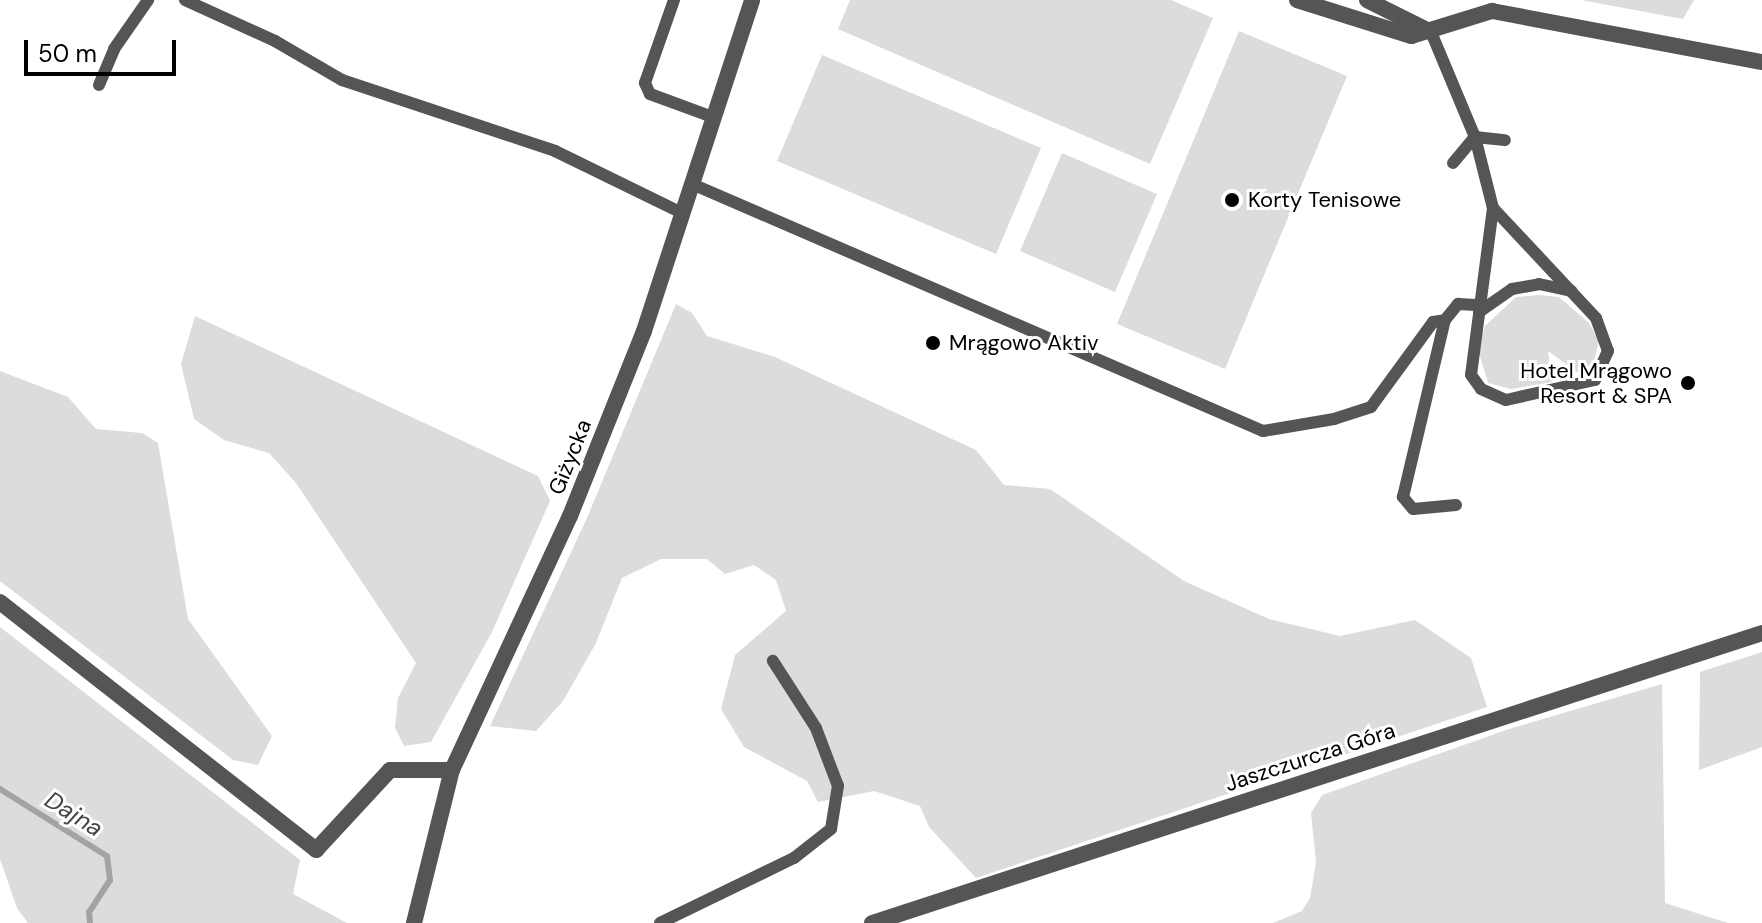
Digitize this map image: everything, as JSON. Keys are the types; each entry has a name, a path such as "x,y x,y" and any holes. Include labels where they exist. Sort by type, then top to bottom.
{"street":[{"name":"Giżycka","path":"414,923 452,770 570,516 644,331 752,0"},
{"path":"1297,0 1411,36 1492,11 1762,62"},
{"path":"1367,0 1431,32"},
{"path":"0,602 316,850 390,770 452,770"},
{"name":"Jaszczurcza Góra","path":"872,923 1762,633"}],"lane":[{"path":"99,85 114,49 148,0"},
{"path":"185,0 275,41 342,80 555,151 682,213"},
{"path":"674,0 645,83 650,94 713,117"},
{"path":"1431,32 1475,137 1493,208 1471,375 1493,398 1595,380 1608,351 1605,335 1585,301 1571,291 1493,208"},
{"path":"1475,137 1505,140"},
{"path":"1453,163 1475,137"},
{"path":"692,184 1263,431 1334,419 1371,407 1433,322 1445,320"},
{"path":"1456,505 1413,509 1403,497 1445,320 1458,304 1480,308 1512,289 1539,284 1571,291"},
{"path":"660,923 794,858 831,829 838,786 816,728 773,661"}],"shaded area":[{"path":"850,0 1171,0 1213,18 1150,164 838,29"},
{"path":"1581,0 1694,0 1683,19"},
{"name":"Korty Tenisowe","path":"1239,31 1347,76 1225,369 1117,324"},
{"path":"822,55 1041,148 996,254 777,161"},
{"path":"1062,153 1157,194 1115,292 1020,251"},
{"path":"1516,297 1559,297 1589,323 1599,341 1593,365 1581,375 1548,351 1552,382 1511,389 1488,383 1478,349 1485,326"},
{"path":"676,304 692,313 707,336 775,357 976,450 1004,485 1050,489 1184,581 1269,619 1340,636 1415,620 1471,658 1487,707 976,878 929,827 920,806 874,791 818,802 807,781 744,747 721,709 735,655 786,611 776,580 754,565 725,574 707,559 661,559 622,578 596,643 563,701 536,731 490,726 587,518"},
{"path":"195,316 538,476 550,501 492,632 431,742 404,746 395,728 398,698 416,663 296,483 269,453 224,440 194,419 181,364"},
{"path":"0,371 68,397 96,429 142,433 158,443 188,619 272,736 258,765 233,760 0,581"},
{"path":"0,627 300,860 293,894 347,923 28,923 17,908 0,859"},
{"path":"1762,652 1762,747 1699,770 1700,672"},
{"path":"1662,684 1665,903 1728,923 1273,923 1302,911 1310,898 1316,862 1311,813 1322,795 1509,729"}],"waterway":[{"name":"Dajna","path":"0,789 107,856 110,880 89,912 90,923"}],"place":[{"name":"Korty Tenisowe","path":"1232,200"},
{"name":"Mrągowo Aktiv","path":"933,343"},
{"name":"Hotel Mrągowo Resort & SPA","path":"1688,383"}]}
